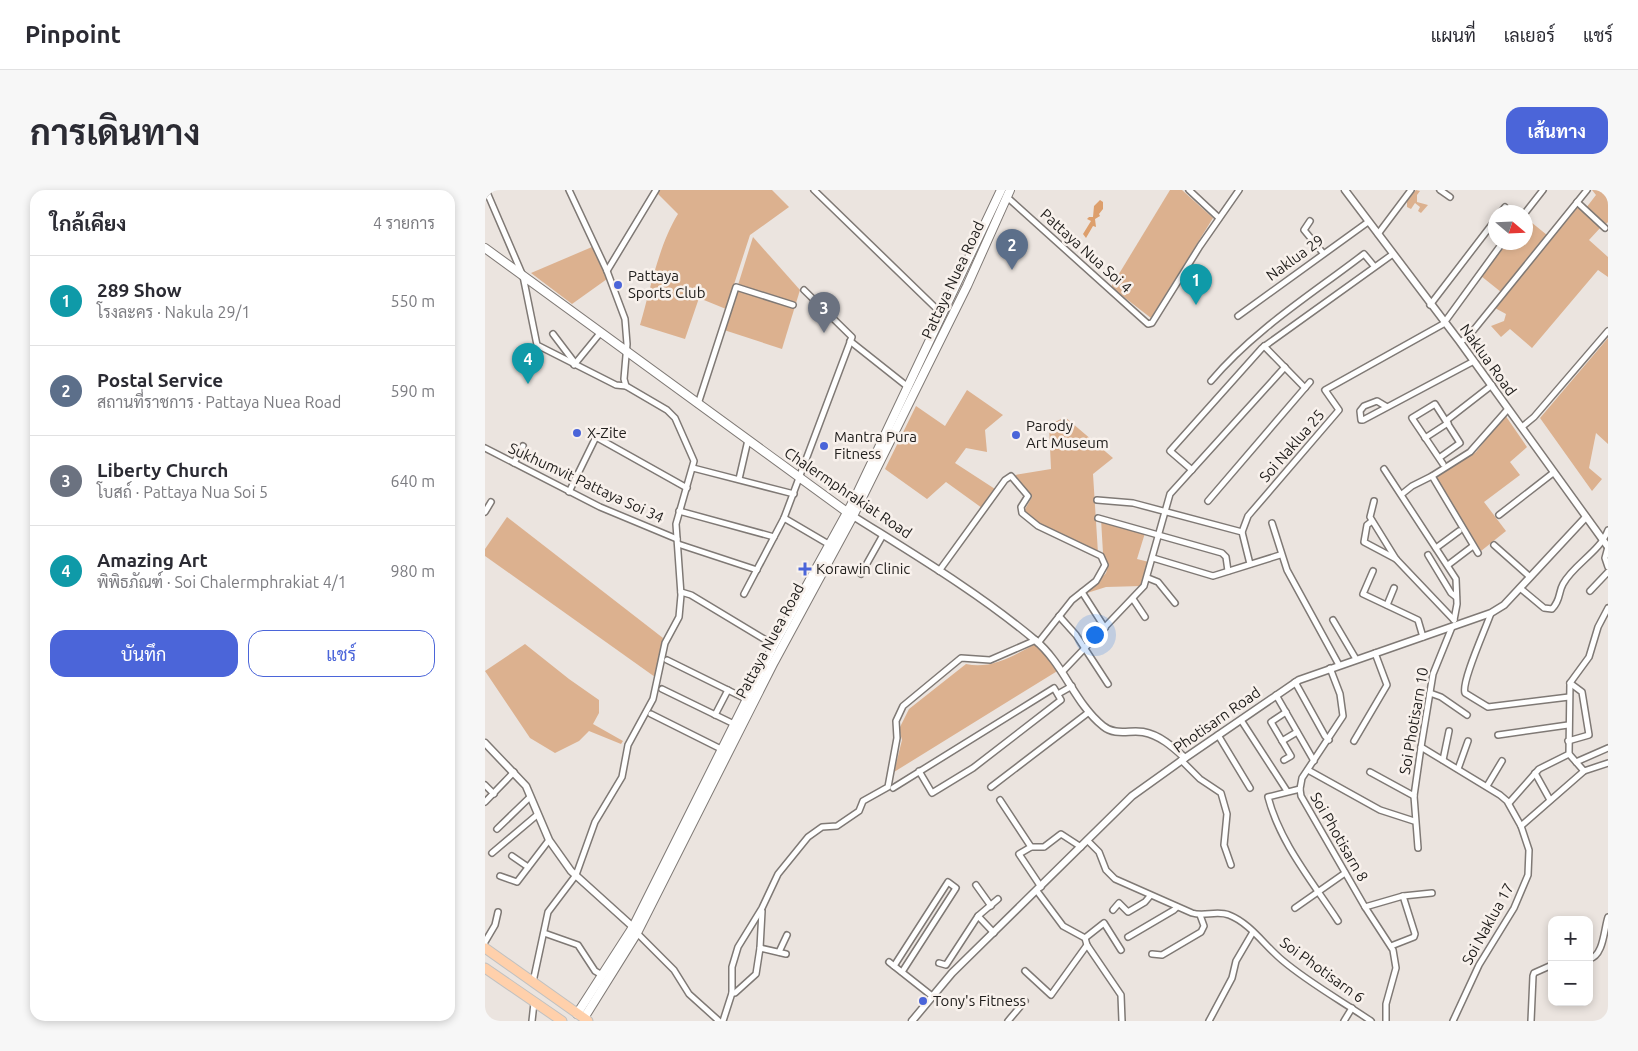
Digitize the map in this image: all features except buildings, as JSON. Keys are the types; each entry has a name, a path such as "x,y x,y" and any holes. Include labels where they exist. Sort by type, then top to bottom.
{"highway":[{"path":"487,950 581,1019"},
{"path":"487,950 492,960 485,966 562,1021"}],"main road":[{"name":"Pattaya Nuea Road","path":"581,1019 602,975 635,930 746,699 830,545 850,514 1001,190"},
{"name":"Pattaya Nuea Road","path":"581,1019 635,930 967,286 1009,194"},
{"name":"Chalermphrakiat Road","path":"485,248 850,514"}],"street":[{"path":"486,190 523,276 537,345 616,385 626,386 667,410 675,418 694,461 679,511 677,542 681,592 679,618 665,643 653,699 628,745 622,777 595,822 576,875 548,912 533,982"},
{"path":"569,190 607,272 625,319 626,351 624,379 626,386"},
{"path":"607,272 656,190"},
{"path":"814,190 943,316"},
{"path":"1189,190 1219,218 1239,190"},
{"name":"Naklua Road","path":"1345,190 1492,385 1553,473 1608,547"},
{"path":"1378,234 1411,190"},
{"path":"1441,190 1450,197"},
{"path":"1531,205 1541,192 1534,190"},
{"path":"1460,342 1468,337 1587,190"},
{"name":"Pattaya Nua Soi 4","path":"1009,194 1148,324 1152,323 1219,218"},
{"path":"1577,202 1605,228"},
{"path":"1311,221 1305,230 1323,253"},
{"name":"Naklua 29","path":"1238,316 1368,222"},
{"path":"1430,305 1488,229"},
{"path":"1444,323 1497,250"},
{"path":"1211,381 1234,354 1252,339 1365,254 1374,266"},
{"path":"1192,470 1170,450 1263,347 1393,254"},
{"path":"698,404 736,287 793,305"},
{"path":"804,290 851,339 908,387"},
{"name":"Soi Naklua 25","path":"1242,532 1248,516 1339,410 1325,390 1444,323"},
{"path":"1522,428 1534,417 1608,331"},
{"path":"575,364 601,332"},
{"path":"553,334 575,364"},
{"path":"744,594 785,518 851,339"},
{"path":"1252,339 1285,367 1305,388"},
{"path":"1387,407 1377,401 1364,406 1360,411 1361,420 1363,420 1474,361"},
{"path":"1063,671 1144,586 1148,578 1170,494 1285,367"},
{"path":"1208,501 1310,382"},
{"path":"1425,438 1492,385"},
{"path":"1439,458 1460,443 1435,404 1412,418 1443,464"},
{"path":"1402,494 1412,486 1470,452 1508,408"},
{"path":"569,492 596,437 687,488"},
{"path":"739,479 748,440"},
{"path":"515,463 523,446"},
{"name":"Sukhumvit Pattaya Soi 34","path":"485,448 569,492 677,542 757,570"},
{"path":"693,468 794,494"},
{"name":"Soi Photisarn 10","path":"1384,469 1456,579 1454,624 1433,674 1414,796 1414,821 1418,848"},
{"path":"1499,515 1553,473"},
{"path":"723,1021 732,993 732,967 738,947 762,908 778,874 808,837 821,827 837,826 859,811 863,801 888,788 897,738 896,721 907,701 961,658 990,660 1037,641 1082,592 1096,581 1105,565 1101,556 1038,526 1022,513 1021,507 1028,496 1011,476 1005,480 939,571"},
{"path":"1432,476 1478,553"},
{"path":"1097,500 1133,503 1242,532 1250,564"},
{"path":"1374,501 1370,515 1372,521 1396,559 1454,624"},
{"path":"485,512 491,502"},
{"path":"679,511 774,537"},
{"name":"Chalermphrakiat Road","path":"850,514 939,571 1037,641 1063,671 1089,712 1106,728 1114,732 1143,732 1150,734 1165,742 1183,759"},
{"path":"785,518 830,545"},
{"path":"1098,518 1222,553 1226,557 1228,571"},
{"name":"Photisarn Road","path":"912,1021 952,973 1132,796 1295,682 1454,624 1491,613 1504,605 1586,518"},
{"path":"1372,521 1367,525 1364,542 1396,559"},
{"path":"1272,523 1280,555 1339,665"},
{"path":"1520,588 1544,608 1552,609 1561,597 1563,585 1603,540 1608,530"},
{"path":"1437,548 1459,531"},
{"path":"861,574 883,535"},
{"path":"1494,545 1530,577"},
{"path":"1448,565 1473,546"},
{"path":"1608,547 1605,558 1608,567"},
{"path":"1153,558 1213,576 1280,555"},
{"path":"1428,555 1451,593 1456,597"},
{"path":"1373,571 1363,594 1418,620 1423,636"},
{"path":"1590,591 1608,572"},
{"path":"1148,578 1158,582 1175,603"},
{"path":"1387,605 1394,588"},
{"path":"681,592 691,595 774,646"},
{"path":"1082,592 1105,628"},
{"path":"1133,599 1145,618"},
{"path":"1584,770 1569,754 1569,683 1581,670 1589,657 1598,627 1608,608"},
{"path":"1491,613 1463,691 1488,707 1569,697"},
{"path":"1059,616 1067,622 1108,684"},
{"path":"1333,620 1355,659"},
{"path":"1354,741 1387,685 1375,653"},
{"path":"667,660 746,699"},
{"name":"Soi Photisarn 8","path":"1330,668 1340,694 1343,716 1329,740 1302,778 1299,789 1301,796 1345,873 1391,946 1396,968 1385,1009 1386,1021"},
{"path":"1295,682 1329,740"},
{"path":"1569,683 1582,692 1589,735 1569,741"},
{"path":"1058,694 1072,686"},
{"path":"893,788 1054,688 1058,694 1061,700 973,768 932,794 919,772"},
{"path":"662,689 734,724"},
{"path":"715,715 728,690"},
{"path":"1430,693 1441,697 1467,715"},
{"path":"1276,695 1314,761"},
{"path":"991,787 1089,712"},
{"path":"1284,760 1291,756 1271,722 1286,712"},
{"path":"651,714 721,749"},
{"path":"1241,720 1287,791"},
{"path":"1499,735 1568,724"},
{"path":"1443,760 1449,730"},
{"path":"1282,741 1297,732"},
{"path":"1218,735 1250,788"},
{"path":"1457,769 1468,741"},
{"path":"486,746 526,786 549,840 576,875 635,930 674,970 689,994 719,1021"},
{"path":"1421,747 1487,786 1509,803 1535,773 1569,754"},
{"path":"1576,762 1608,748"},
{"path":"1183,759 1200,779 1221,793 1227,814 1224,845 1231,865"},
{"path":"1487,786 1502,761"},
{"path":"1521,826 1584,770 1608,763"},
{"path":"1308,770 1380,810 1414,821"},
{"path":"485,802 514,772"},
{"path":"1369,772 1414,796"},
{"path":"1535,773 1550,800"},
{"path":"485,785 494,794"},
{"path":"1299,789 1268,796 1270,806 1280,830 1337,921"},
{"path":"497,829 530,797"},
{"path":"1001,800 1031,847"},
{"name":"Soi Naklua 17","path":"1453,1021 1479,965 1515,908 1528,875 1531,863 1529,850 1521,826 1509,803"},
{"path":"493,853 537,815"},
{"path":"1081,847 1061,834 1044,847 1031,847 1019,854 1063,926 1085,938 1087,944 1121,995 1122,1021"},
{"path":"500,876 517,882 549,840"},
{"name":"Soi Photisarn 6","path":"1087,840 1099,852 1105,870 1115,879 1150,896 1200,915 1219,913 1230,915 1253,932 1283,961 1371,1021"},
{"path":"512,856 528,867"},
{"path":"1295,908 1345,873"},
{"path":"894,966 948,882 957,888 902,972"},
{"path":"976,885 991,906"},
{"path":"1365,907 1403,896 1432,893"},
{"path":"1113,910 1119,903 1128,912 1145,902 1150,896"},
{"path":"1391,946 1414,937 1403,896"},
{"path":"939,964 946,965 978,916 998,900"},
{"path":"1128,937 1175,910 1177,907"},
{"path":"732,993 735,993 756,974 760,948 762,908"},
{"path":"485,942 495,925 497,912"},
{"path":"1153,954 1162,956 1201,932 1204,926 1200,915"},
{"path":"978,916 994,933"},
{"path":"1593,957 1596,955 1605,936 1608,917"},
{"path":"1085,938 1104,923 1121,950"},
{"path":"1209,1021 1232,978 1236,961 1253,932"},
{"path":"545,933 578,945 595,971 602,975"},
{"path":"779,952 787,934"},
{"path":"1025,970 1051,996 1087,944"},
{"path":"760,948 786,954"},
{"path":"889,962 932,996"},
{"path":"1531,1021 1533,976 1534,973 1548,967"},
{"path":"1009,1021 1025,1001"},
{"path":"532,1021 535,1003"},
{"path":"1344,1021 1352,1008"}],"shaded area":[{"path":"659,190 772,190 789,207 750,235 726,309 699,298 685,339 640,325 660,253 678,214 657,193"},
{"path":"1170,190 1182,190 1213,218 1151,318 1111,287"},
{"path":"1416,190 1420,191 1417,195 1417,202 1428,205 1421,213 1418,211 1420,207 1415,203 1411,209 1407,207 1407,201"},
{"path":"1592,190 1608,190 1608,222 1604,226 1586,208 1596,195"},
{"path":"1100,200 1103,202 1103,209 1099,214 1100,216 1095,219 1096,227 1093,226 1086,238 1083,234 1091,221 1087,219 1093,217 1094,206"},
{"path":"1579,206 1601,227 1589,240 1608,257 1608,277 1598,270 1532,348 1510,329 1501,337 1491,326 1504,321 1506,314 1495,308"},
{"path":"1533,224 1547,235 1501,292 1481,276 1501,250 1533,250"},
{"path":"753,237 800,290 782,349 724,330"},
{"path":"592,247 607,279 572,304 531,273"},
{"path":"1608,338 1608,444 1596,433 1589,468 1602,479 1592,491 1540,418"},
{"path":"967,390 1003,415 985,430 987,452 966,448 955,463 995,489 982,508 946,482 927,499 885,469 916,406 945,426"},
{"path":"1505,415 1527,447 1510,462 1520,475 1484,502 1506,531 1481,551 1436,477 1476,452"},
{"path":"1065,417 1113,458 1093,474 1098,553 1040,524 1024,511 1032,497 1015,475 1051,469 1049,425"},
{"path":"507,517 663,638 655,677 485,556 485,549"},
{"path":"1101,519 1145,533 1137,559 1149,562 1142,586 1106,587 1087,593 1106,573 1108,566 1103,553"},
{"path":"525,644 599,700 599,713 593,724 623,741 621,744 589,731 579,741 555,753 530,738 485,671"},
{"path":"1036,644 1059,670 894,772 902,740 899,729 909,709 966,664 984,665 993,663 1011,657"}],"place":[{"name":"Postal Service","path":"1012,270"},
{"name":"Pattaya Sports Club","path":"618,285"},
{"name":"289 Show","path":"1196,305"},
{"name":"Liberty Church","path":"824,333"},
{"name":"Amazing Art","path":"528,384"},
{"name":"X-Zite","path":"577,433"},
{"name":"Parody Art Museum","path":"1016,435"},
{"name":"Mantra Pura Fitness","path":"824,446"},
{"name":"Korawin Clinic","path":"805,569"},
{"name":"Tony's Fitness","path":"923,1001"}]}
